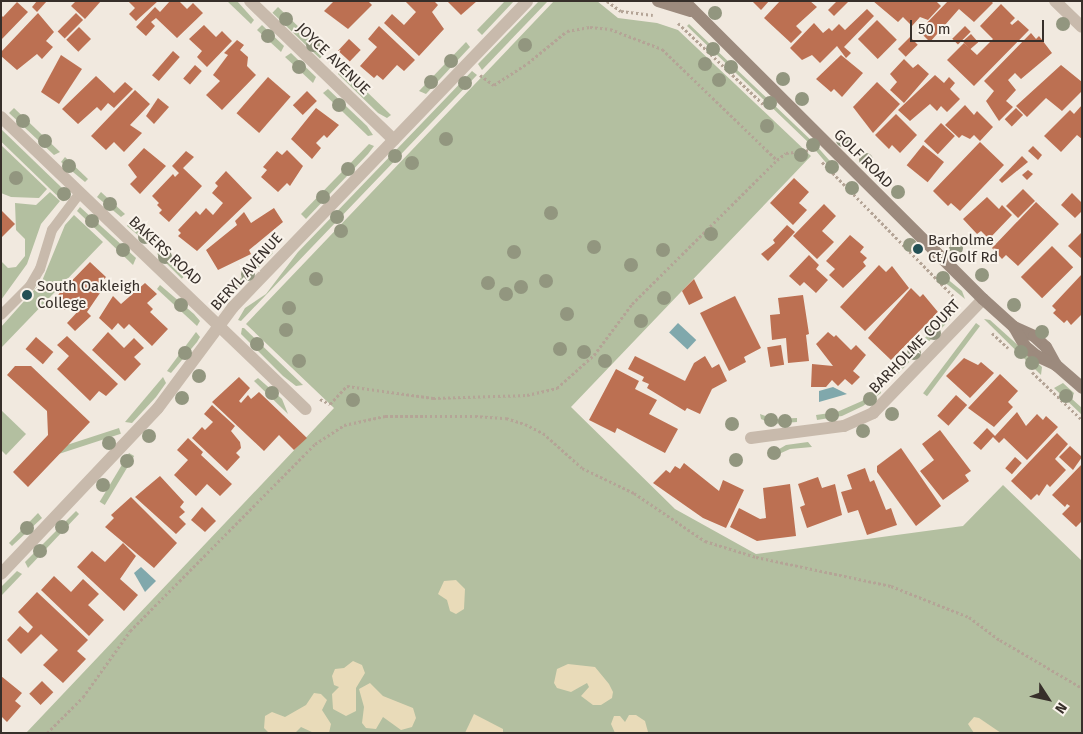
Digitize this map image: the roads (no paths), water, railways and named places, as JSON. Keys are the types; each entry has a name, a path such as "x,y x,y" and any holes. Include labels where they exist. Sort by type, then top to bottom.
{"street":[{"name":"JOYCE AVENUE","path":"250,1 394,140"},
{"name":"BERYL AVENUE","path":"1,574 148,420 233,307 527,1"},
{"name":"GOLF ROAD","path":"658,1 687,6 983,299 1014,327 1026,346 1037,356 1056,365 1082,388"},
{"path":"1055,1 1082,27"},
{"name":"BAKERS ROAD","path":"1,117 305,409"},
{"name":"BARHOLME COURT","path":"751,438 844,426 873,413 983,299"}],"lane":[{"path":"1,315 30,286 40,269 58,219 80,193"}],"water":[{"path":"678,323 696,340 687,350 669,333"},
{"path":"833,387 847,394 819,402 819,391"},
{"path":"141,567 156,581 145,592 134,573"}],"place":[{"name":"Barholme Ct/Golf Rd","path":"918,249"},
{"name":"South Oakleigh College","path":"27,295"}]}
